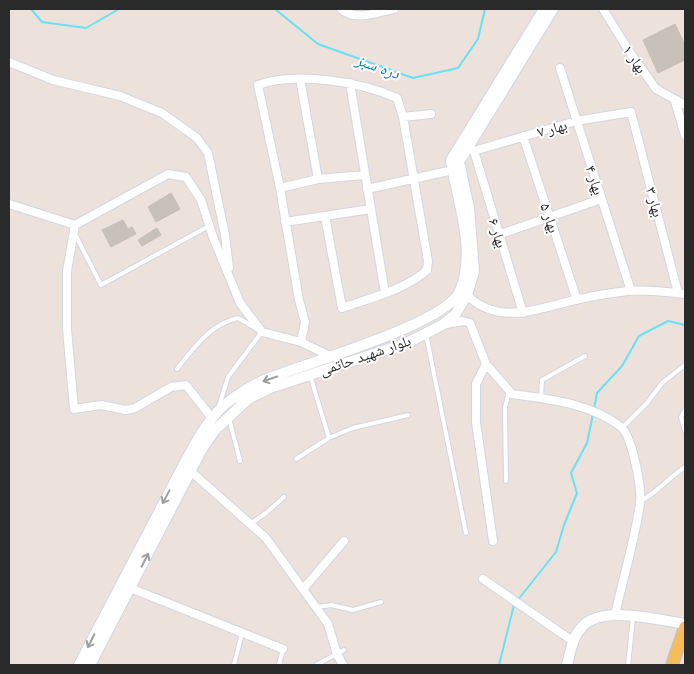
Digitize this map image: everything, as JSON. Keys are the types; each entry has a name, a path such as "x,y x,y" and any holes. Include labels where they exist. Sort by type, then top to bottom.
{"main road":[{"name":"بلوار شهید حاتمی","path":"79,665 187,468 215,430 228,416 248,399 270,388 310,374 420,321 448,306 455,300 460,292 466,270 461,209 451,160 544,9"},
{"name":"بلوار شهید حاتمی","path":"90,665 130,588 214,415 230,400 263,381 407,343 442,325 455,315 467,295 474,271 473,239 459,162 470,149 553,9"},
{"path":"567,665 574,642 583,625 594,619 615,615 634,616 685,626 672,665"}],"street":[{"path":"341,9 346,14 359,16 394,9"},
{"name":"بهار ۱","path":"603,9 656,89 685,105"},
{"path":"9,62 53,80 120,96 162,112 197,138 208,153 226,235 230,275"},
{"name":"بهار ۴","path":"560,68 631,291"},
{"path":"300,79 318,179"},
{"path":"301,342 305,322 299,300 280,188 258,85 271,80 300,79 350,83 397,98 428,260 427,270 421,276 385,293 342,308 325,216"},
{"path":"350,83 385,293"},
{"path":"675,101 685,135"},
{"name":"بهار ۷","path":"470,149 576,121 631,112"},
{"name":"بهار ۳","path":"631,112 682,293"},
{"path":"402,117 431,114"},
{"name":"بهار ۵","path":"523,136 577,300"},
{"name":"بهار ۶","path":"470,149 523,313"},
{"path":"367,189 453,170"},
{"path":"75,229 168,174 186,177 201,200 209,226 240,303 262,332 301,342 333,362"},
{"path":"280,188 318,179 364,175"},
{"path":"498,235 601,199"},
{"path":"9,204 75,229"},
{"path":"285,222 370,209"},
{"path":"75,229 67,281 67,329 74,409 101,406 126,410 135,408 170,387 186,385 214,415"},
{"path":"467,295 477,305 509,313 523,313 577,300 631,291 682,293"},
{"path":"442,325 457,321 470,323 486,364 512,394 541,398 600,414 622,428 632,444 641,501 615,615"},
{"path":"486,364 476,384 476,422 493,541"},
{"path":"187,468 266,538 304,588 328,624 340,652 343,665"},
{"path":"304,588 344,541"},
{"path":"483,579 522,608 574,642"},
{"path":"130,588 283,649"}],"lane":[{"path":"75,229 102,285 209,226"},
{"path":"177,369 208,332 231,320 238,318 262,332 228,377 214,415"},
{"path":"426,334 466,533"},
{"path":"541,398 542,380 585,356"},
{"path":"622,428 647,403 662,384 685,364"},
{"path":"310,374 329,438"},
{"path":"506,481 505,407 509,391"},
{"path":"685,410 681,417 685,431"},
{"path":"296,459 329,438 353,428 408,415"},
{"path":"228,416 240,461"},
{"path":"641,501 651,495 685,466"},
{"path":"250,524 266,513 284,496"},
{"path":"317,608 331,604 353,610 382,602"},
{"path":"628,665 634,616"},
{"path":"234,665 242,633"},
{"path":"279,665 283,649"},
{"path":"316,665 340,652"}],"building":[{"path":"675,24 685,45 685,60 658,73 643,40"},
{"path":"171,193 180,209 156,222 148,207"},
{"path":"123,220 128,229 132,227 136,234 111,247 102,230"},
{"path":"157,228 161,235 142,246 138,240"}],"waterway":[{"name":"دره سبز","path":"31,9 42,22 86,28 119,9"},
{"name":"دره سبز","path":"275,9 318,44 413,78 458,68 478,39 485,9"},
{"path":"594,409 597,393 622,366 639,336 668,321 685,325"},
{"path":"517,601 556,552 564,525 577,493 571,473 587,443 593,414"},
{"path":"499,665 514,605"}]}
